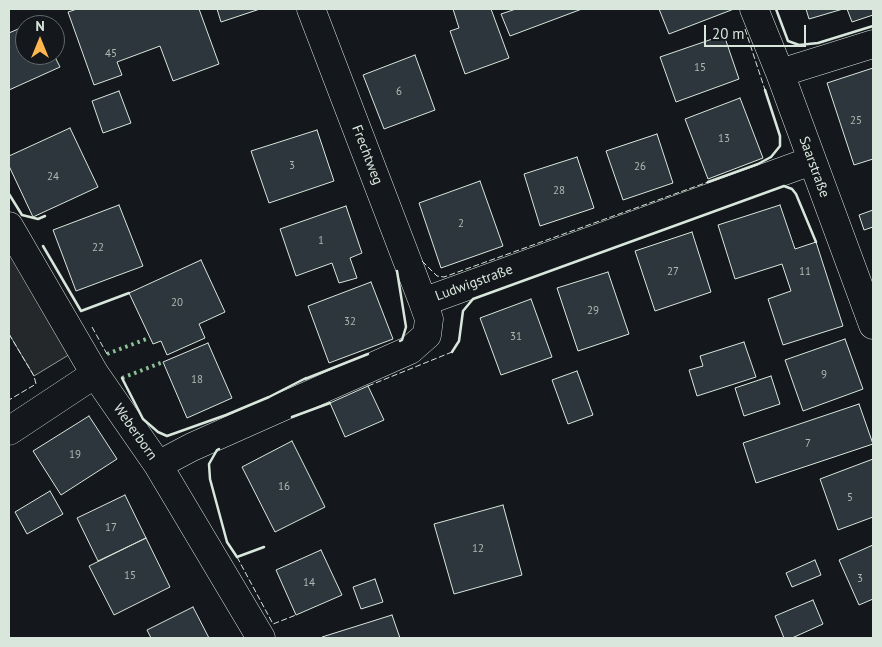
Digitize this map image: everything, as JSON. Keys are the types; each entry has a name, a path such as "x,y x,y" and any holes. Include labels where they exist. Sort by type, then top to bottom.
{"street":[{"name":"Frechtweg","path":"311,9 423,302"},
{"name":"Saarstraße","path":"754,9 780,73 873,325"},
{"path":"780,73 873,44"},
{"name":"Ludwigstraße","path":"158,465 192,447 410,350 427,335 428,319 423,302 811,160"},
{"name":"Weberborn","path":"9,226 95,374 158,465 261,638"},
{"path":"9,431 95,374"}],"shaded area":[{"path":"9,226 80,348 34,376 9,334"}],"building":[{"path":"77,9 199,9 219,64 173,81 160,46 117,62 122,75 94,85 68,12"},
{"path":"217,9 260,9 221,22"},
{"path":"453,9 491,9 509,58 465,74 450,31 459,28"},
{"path":"516,9 582,9 510,36 501,14"},
{"path":"659,9 734,9 669,34"},
{"path":"806,9 843,9 809,19"},
{"path":"847,9 873,9 873,15 852,22"},
{"path":"15,30 15,65 59,65 60,67 9,90 9,33"},
{"path":"724,35 739,79 676,102 660,57"},
{"path":"415,55 435,110 384,129 363,75"},
{"path":"873,68 873,159 854,165 827,83"},
{"path":"119,91 131,123 103,133 92,101"},
{"path":"740,98 763,158 708,179 685,119"},
{"path":"70,128 98,187 33,217 9,166 9,156"},
{"path":"317,130 334,181 269,203 251,151"},
{"path":"657,134 673,183 623,200 606,151"},
{"path":"577,157 594,208 540,226 524,174"},
{"path":"480,181 503,246 441,268 419,203"},
{"path":"119,205 143,266 76,291 53,230"},
{"path":"780,205 795,249 816,242 843,326 783,345 768,299 791,291 782,264 735,279 718,225"},
{"path":"346,206 362,253 350,258 357,278 339,283 332,263 296,276 280,229"},
{"path":"873,210 873,227 864,230 859,215"},
{"path":"692,232 711,292 655,311 635,251"},
{"path":"201,260 225,312 199,324 205,338 167,355 161,341 153,344 129,293"},
{"path":"608,272 629,334 578,351 557,288"},
{"path":"371,282 393,339 329,363 308,306"},
{"path":"531,299 552,357 501,375 480,318"},
{"path":"845,339 863,389 803,411 785,360"},
{"path":"744,342 756,377 697,396 689,370 703,366 700,356"},
{"path":"208,343 232,398 187,418 163,362"},
{"path":"577,371 593,415 568,424 552,380"},
{"path":"771,376 780,404 744,416 735,388"},
{"path":"368,386 384,420 345,437 330,403"},
{"path":"859,404 873,444 756,483 743,443"},
{"path":"89,416 117,459 61,495 33,451"},
{"path":"292,441 325,507 275,532 242,467"},
{"path":"873,459 873,517 838,530 820,479"},
{"path":"50,491 63,514 27,534 15,512"},
{"path":"125,495 146,538 98,561 77,518"},
{"path":"503,505 522,575 454,594 434,524"},
{"path":"146,538 170,587 114,615 89,566"},
{"path":"873,545 873,599 859,605 839,560"},
{"path":"321,550 342,595 296,615 276,570"},
{"path":"815,560 821,575 792,587 786,573"},
{"path":"375,579 383,602 361,609 353,587"},
{"path":"813,600 823,624 792,638 784,638 775,616"},
{"path":"193,607 209,638 151,638 147,630"},
{"path":"392,615 400,638 322,637"}],"hedge":[{"path":"107,354 149,338"},
{"path":"122,378 163,362"}],"fence":[{"path":"745,29 765,90"},
{"path":"422,261 437,276 444,277 708,182"},
{"path":"92,327 107,354"},
{"path":"9,334 34,376 36,384 9,400"},
{"path":"368,386 452,352"},
{"path":"237,557 273,624 296,615"}],"wall":[{"path":"776,9 788,41 799,45 818,43 873,26"},
{"path":"708,182 758,164 771,157 780,146 780,136 765,90"},
{"path":"452,352 459,341 463,311 473,299 784,186 792,189 796,194 816,242"},
{"path":"9,194 22,215 38,219 45,216"},
{"path":"43,246 81,311 129,293"},
{"path":"397,271 406,327 400,341"},
{"path":"305,379 368,354"},
{"path":"122,378 143,419 158,432 167,436 226,415 269,397 306,378"},
{"path":"292,417 330,403"},
{"path":"219,449 209,464 210,479 227,542 237,557 264,547"}]}
